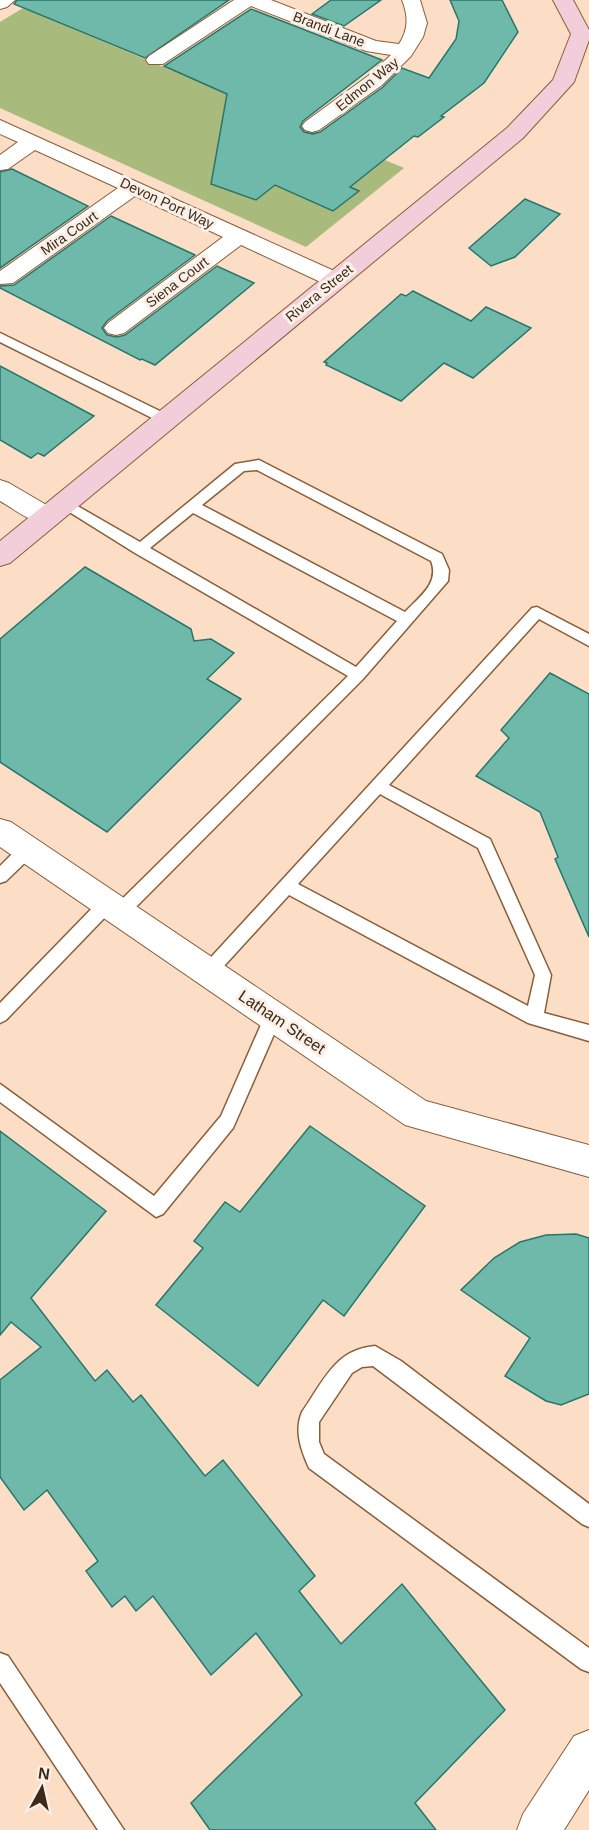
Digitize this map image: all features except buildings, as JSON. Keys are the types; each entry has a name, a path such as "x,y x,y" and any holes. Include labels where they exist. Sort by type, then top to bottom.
{"street":[{"path":"0,3 5,0"},
{"path":"156,60 247,0"},
{"name":"Brandi Lane","path":"254,0 373,47 405,50"},
{"name":"Edmon Way","path":"312,126 396,64 412,41 417,23 411,0"},
{"name":"Rivera Street","path":"0,556 515,133 563,82 585,34 563,0"},
{"name":"Devon Port Way","path":"0,126 335,280"},
{"path":"0,164 33,142"},
{"name":"Mira Court","path":"5,278 134,188"},
{"name":"Siena Court","path":"116,328 239,236"},
{"path":"0,489 54,510"},
{"name":"Latham Street","path":"0,831 417,1114 589,1161"},
{"path":"539,1830 589,1751"}],"lane":[{"path":"0,337 165,419"},
{"path":"0,1015 358,675 441,581 442,570 437,558 259,465 240,467 140,549"},
{"path":"192,506 407,620"},
{"path":"54,510 140,549 358,675"},
{"path":"208,972 537,612 589,641"},
{"path":"378,786 484,844 543,975 534,1018"},
{"path":"0,876 27,850"},
{"path":"287,886 534,1018 589,1033"},
{"path":"0,1092 156,1208 227,1122 273,1016"},
{"path":"589,1517 394,1368 375,1356 359,1357 345,1366 309,1419 309,1442 316,1461 589,1660"},
{"path":"0,1664 112,1830"}],"green space":[{"path":"23,8 404,168 306,247 0,108 0,22"}]}
